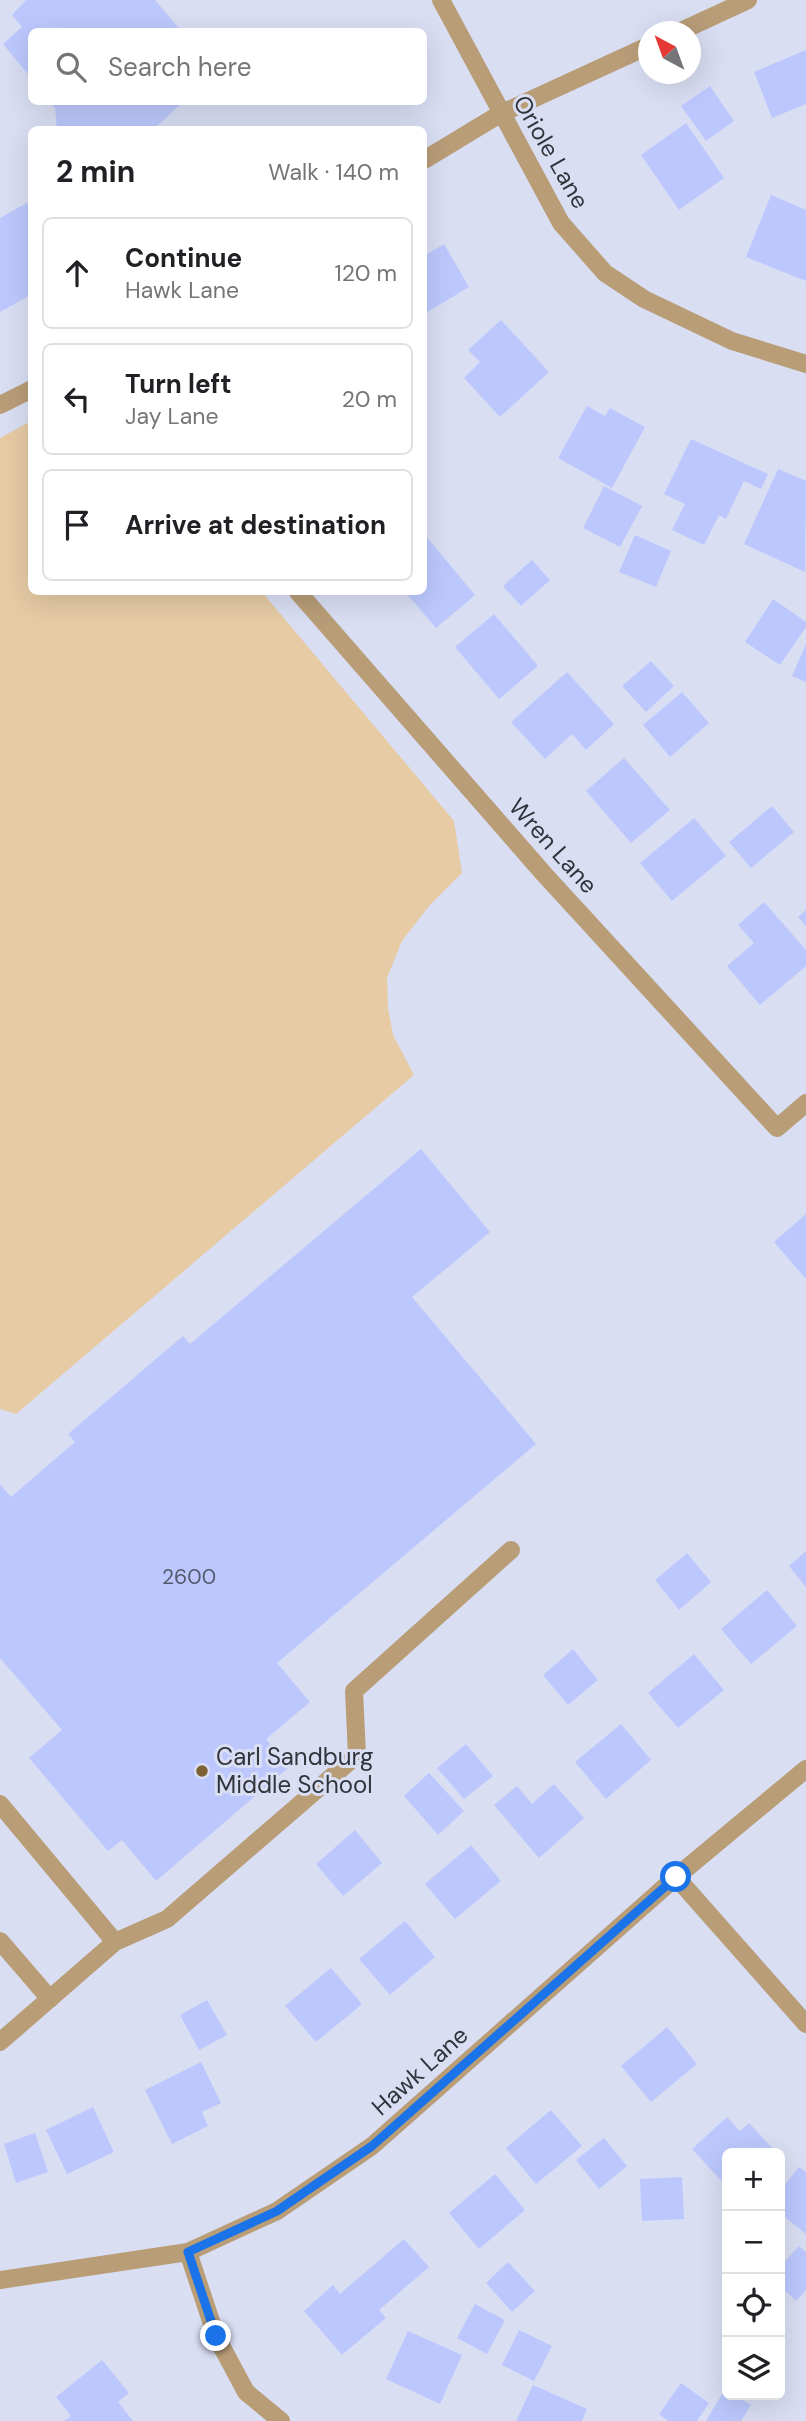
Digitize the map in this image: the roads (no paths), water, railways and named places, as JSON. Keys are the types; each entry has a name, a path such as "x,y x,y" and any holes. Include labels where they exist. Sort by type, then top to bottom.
{"street":[{"name":"Oriole Lane","path":"441,0 561,223 605,273 644,299 732,341 806,364"},
{"path":"701,22 748,0"},
{"path":"427,158 500,114 638,51"},
{"path":"0,405 28,390"},
{"name":"Wren Lane","path":"301,595 544,874 777,1128 806,1103"},
{"path":"0,2042 115,1942 167,1919 358,1755 354,1691 511,1550"},
{"name":"Hawk Lane","path":"0,2280 188,2252 277,2211 372,2146 676,1877 806,1769"},
{"path":"0,1804 115,1942"},
{"path":"676,1877 806,2024"},
{"path":"0,1941 50,1999"},
{"path":"188,2252 216,2336 246,2392 281,2421"}],"place":[{"name":"Carl Sandburg Middle School","path":"202,1771"}]}
